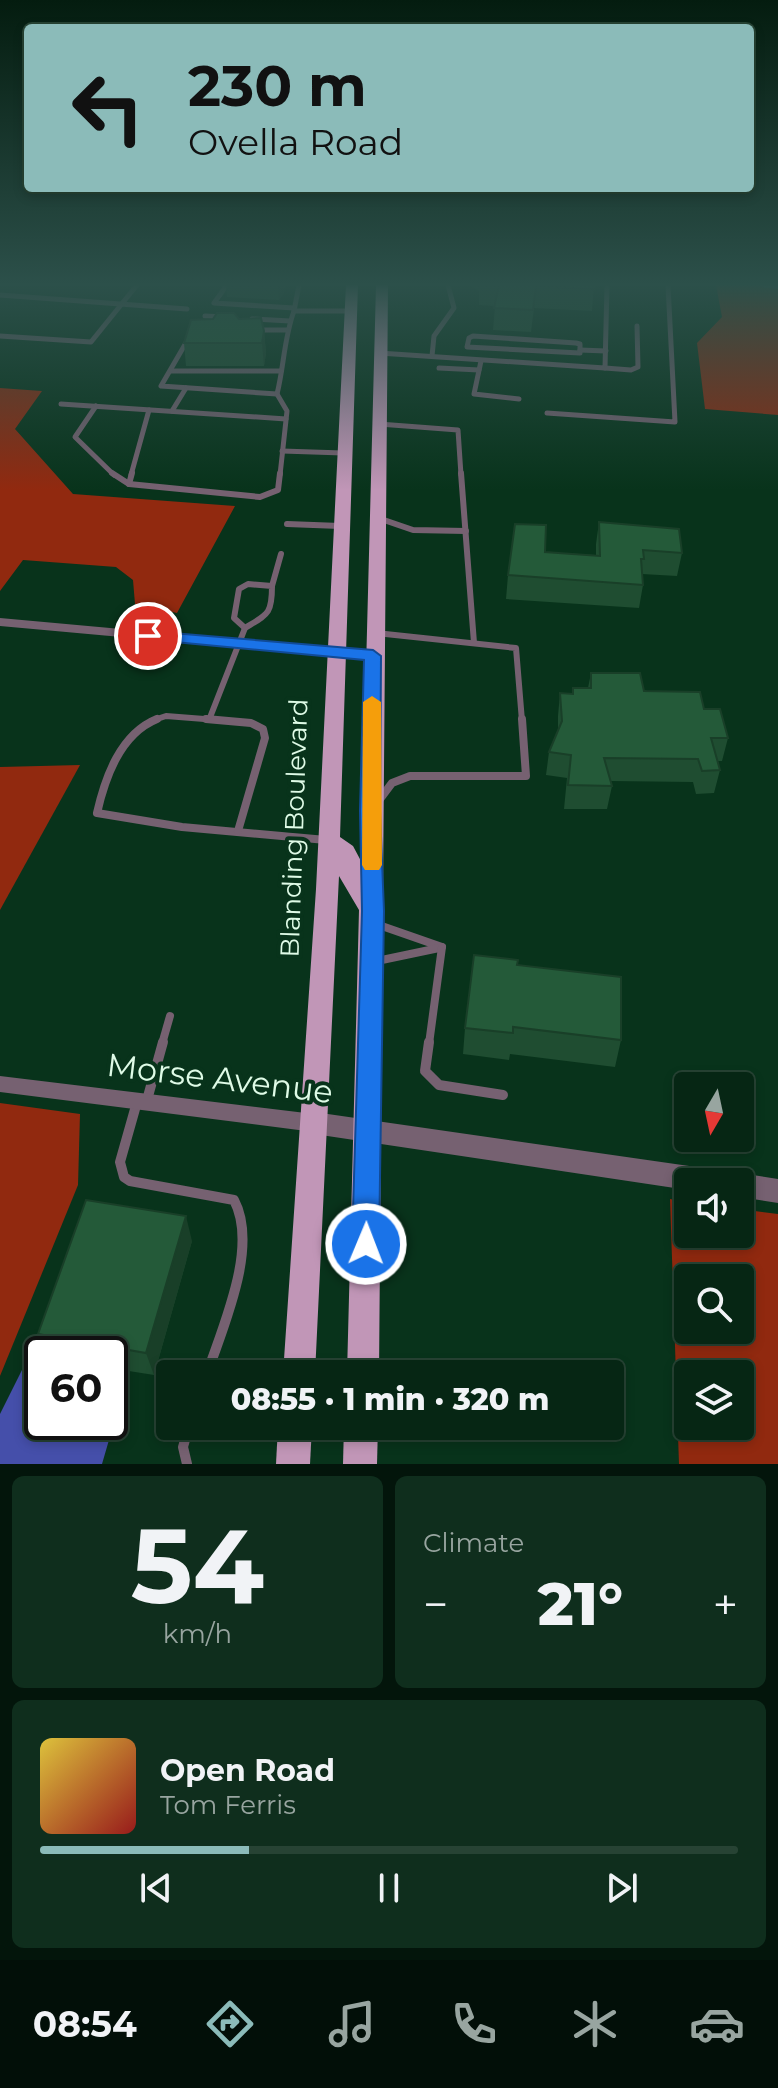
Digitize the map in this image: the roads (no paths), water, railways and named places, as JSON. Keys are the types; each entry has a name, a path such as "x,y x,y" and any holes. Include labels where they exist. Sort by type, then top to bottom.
{"main road":[{"name":"Blanding Boulevard","path":"300,1360 328,840 348,353"},
{"path":"352,353 357,361 356,404 368,421"},
{"path":"363,1360 373,916 370,811 376,518 368,421 379,353"},
{"path":"328,840 348,853 352,865 351,881 373,916"},
{"path":"293,1464 294,1440"},
{"path":"360,1464 361,1440"}],"street":[{"path":"0,622 373,656"},
{"name":"Morse Avenue","path":"0,1084 314,1123 674,1176"},
{"path":"754,1187 778,1191"}],"lane":[{"path":"181,353 161,386 277,394"},
{"path":"96,406 75,437 120,481 260,497 278,490 287,411 277,394 285,353"},
{"path":"396,353 631,370 638,367 638,353"},
{"path":"552,353 579,353"},
{"path":"605,368 606,353"},
{"path":"547,413 675,422 671,353"},
{"path":"481,361 475,395 519,399"},
{"path":"439,368 479,370"},
{"path":"171,371 281,371"},
{"path":"172,411 186,388"},
{"path":"61,404 286,419"},
{"path":"129,484 149,410"},
{"path":"368,421 458,430 474,643"},
{"path":"282,451 343,453"},
{"path":"376,518 413,530 466,531"},
{"path":"287,524 340,526"},
{"path":"209,720 245,628 268,614 281,554"},
{"path":"245,628 234,618 239,589 248,584 272,586"},
{"path":"370,811 392,783 410,776 526,776 516,648 373,633"},
{"path":"238,831 265,738 263,729 251,723 166,716 152,718 140,726 115,761 97,813 238,831 328,840"},
{"path":"373,916 391,931 442,947"},
{"path":"372,964 386,957 442,947"},
{"path":"442,947 425,1071 439,1085 503,1095"},
{"path":"170,1016 120,1162 124,1177 130,1181 234,1200 243,1215 236,1281 211,1360"},
{"path":"185,1440 183,1447 187,1464"}]}
